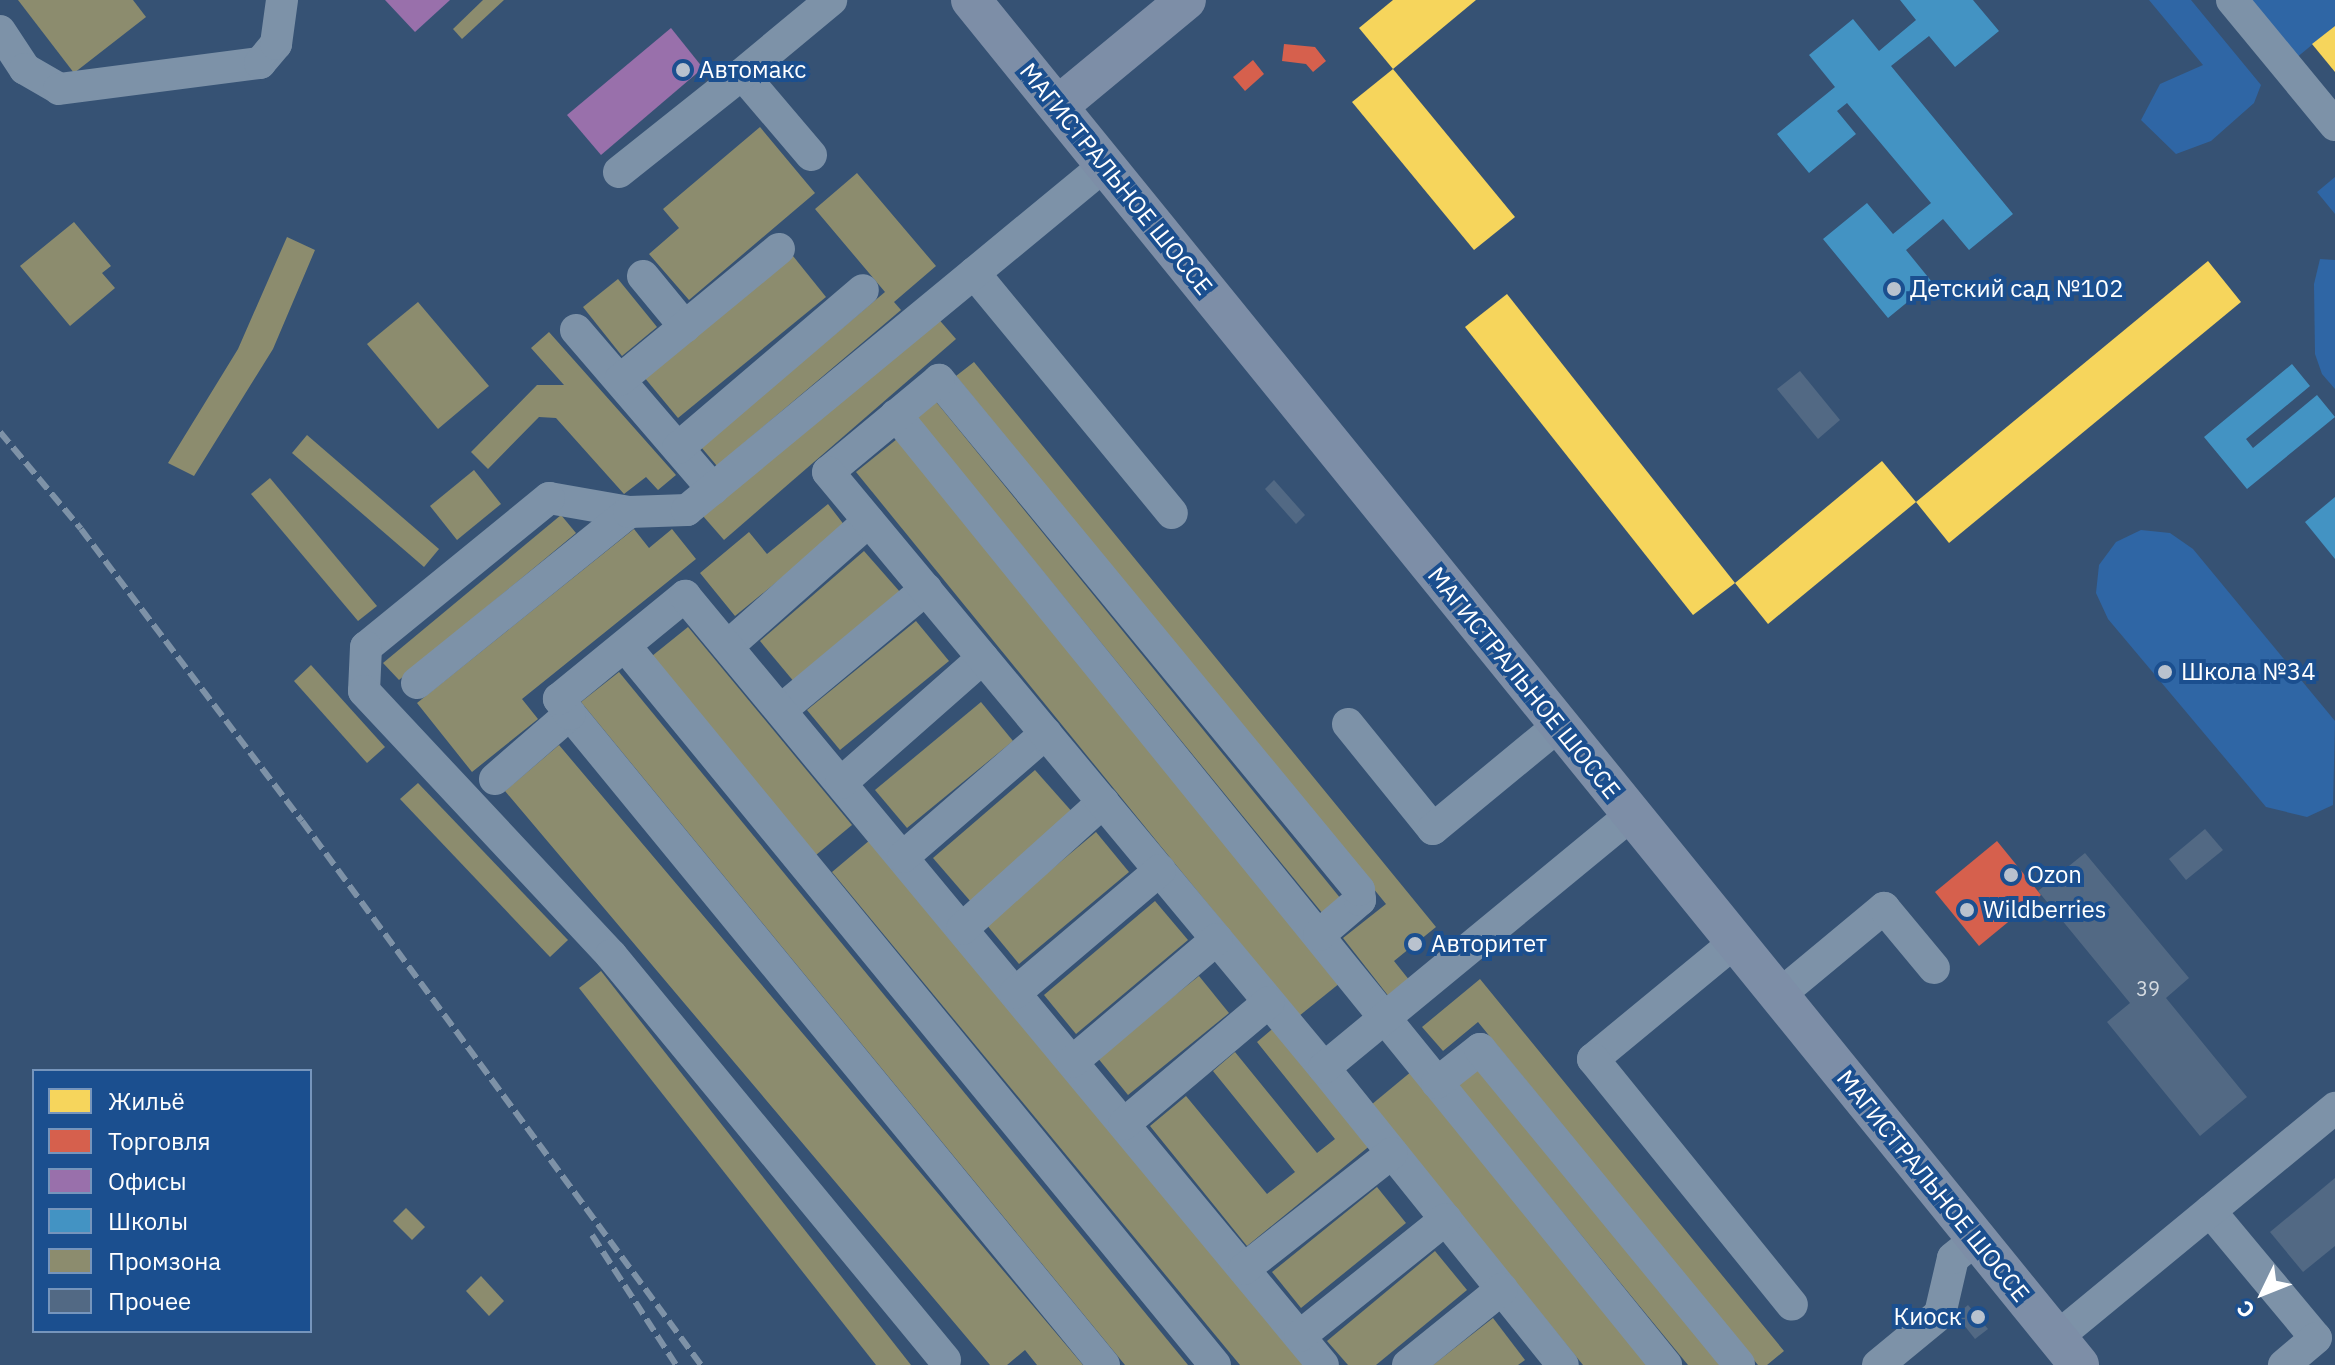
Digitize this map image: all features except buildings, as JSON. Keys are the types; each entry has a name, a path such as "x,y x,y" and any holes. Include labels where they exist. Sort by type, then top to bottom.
{"main road":[{"name":"МАГИСТРАЛЬНОЕ ШОССЕ","path":"971,0 2068,1351"},
{"path":"1058,106 1186,0"}],"lane":[{"path":"0,31 25,69 59,89 260,63 276,44 282,0"},
{"path":"619,172 831,0"},
{"path":"2232,0 2335,125"},
{"path":"742,74 811,155"},
{"path":"945,1360 611,955 364,691 366,647 549,498 629,512 687,510 1105,165"},
{"path":"620,380 779,249"},
{"path":"974,273 1172,513"},
{"path":"643,276 685,327"},
{"path":"678,448 863,290"},
{"path":"576,330 713,489"},
{"path":"1319,935 1360,900 1359,890 939,380 828,472 1324,1068 1502,1289 1554,1362"},
{"path":"896,415 1666,1365"},
{"path":"417,683 629,512"},
{"path":"728,646 869,521"},
{"path":"781,710 926,589"},
{"path":"1104,1365 559,699 685,596 1323,1365"},
{"path":"625,646 1215,1365"},
{"path":"841,783 983,658"},
{"path":"495,779 570,714"},
{"path":"1348,724 1433,829 1559,725"},
{"path":"903,857 1046,733"},
{"path":"962,929 1103,802"},
{"path":"1324,1068 1631,815"},
{"path":"1015,993 1160,870"},
{"path":"1778,996 1884,908 1934,968"},
{"path":"1072,1062 1217,939"},
{"path":"1735,942 1593,1059 1792,1305"},
{"path":"1124,1124 1269,1002"},
{"path":"1437,1083 1480,1049 1739,1364"},
{"path":"2068,1351 2210,1211 2335,1108"},
{"path":"1244,1269 1392,1153"},
{"path":"2210,1211 2316,1338 2284,1365"},
{"path":"1300,1336 1446,1219"},
{"path":"1878,1365 1940,1314 1953,1258 1975,1240"},
{"path":"1408,1365 1502,1289"}],"shaded area":[{"path":"2149,0 2191,0 2261,85 2254,103 2211,141 2176,154 2141,120 2160,84 2203,65"},
{"path":"2239,0 2335,0 2335,26 2290,63"},
{"path":"2335,177 2335,214 2317,192"},
{"path":"2320,259 2335,260 2335,389 2322,374 2315,354 2314,284"},
{"path":"2141,530 2170,533 2193,549 2335,721 2333,805 2307,817 2266,807 2108,619 2096,593 2099,565 2116,542"}],"railway":[{"path":"0,432 81,529 302,821 701,1365"},
{"path":"592,1235 676,1365"}],"place":[{"name":"Автомакс","path":"683,70"},
{"name":"Детский сад №102","path":"1894,289"},
{"name":"Школа №34","path":"2165,672"},
{"name":"Ozon","path":"2011,875"},
{"name":"Wildberries","path":"1967,910"},
{"name":"Авторитет","path":"1415,944"},
{"name":"Киоск","path":"1978,1317"}]}
